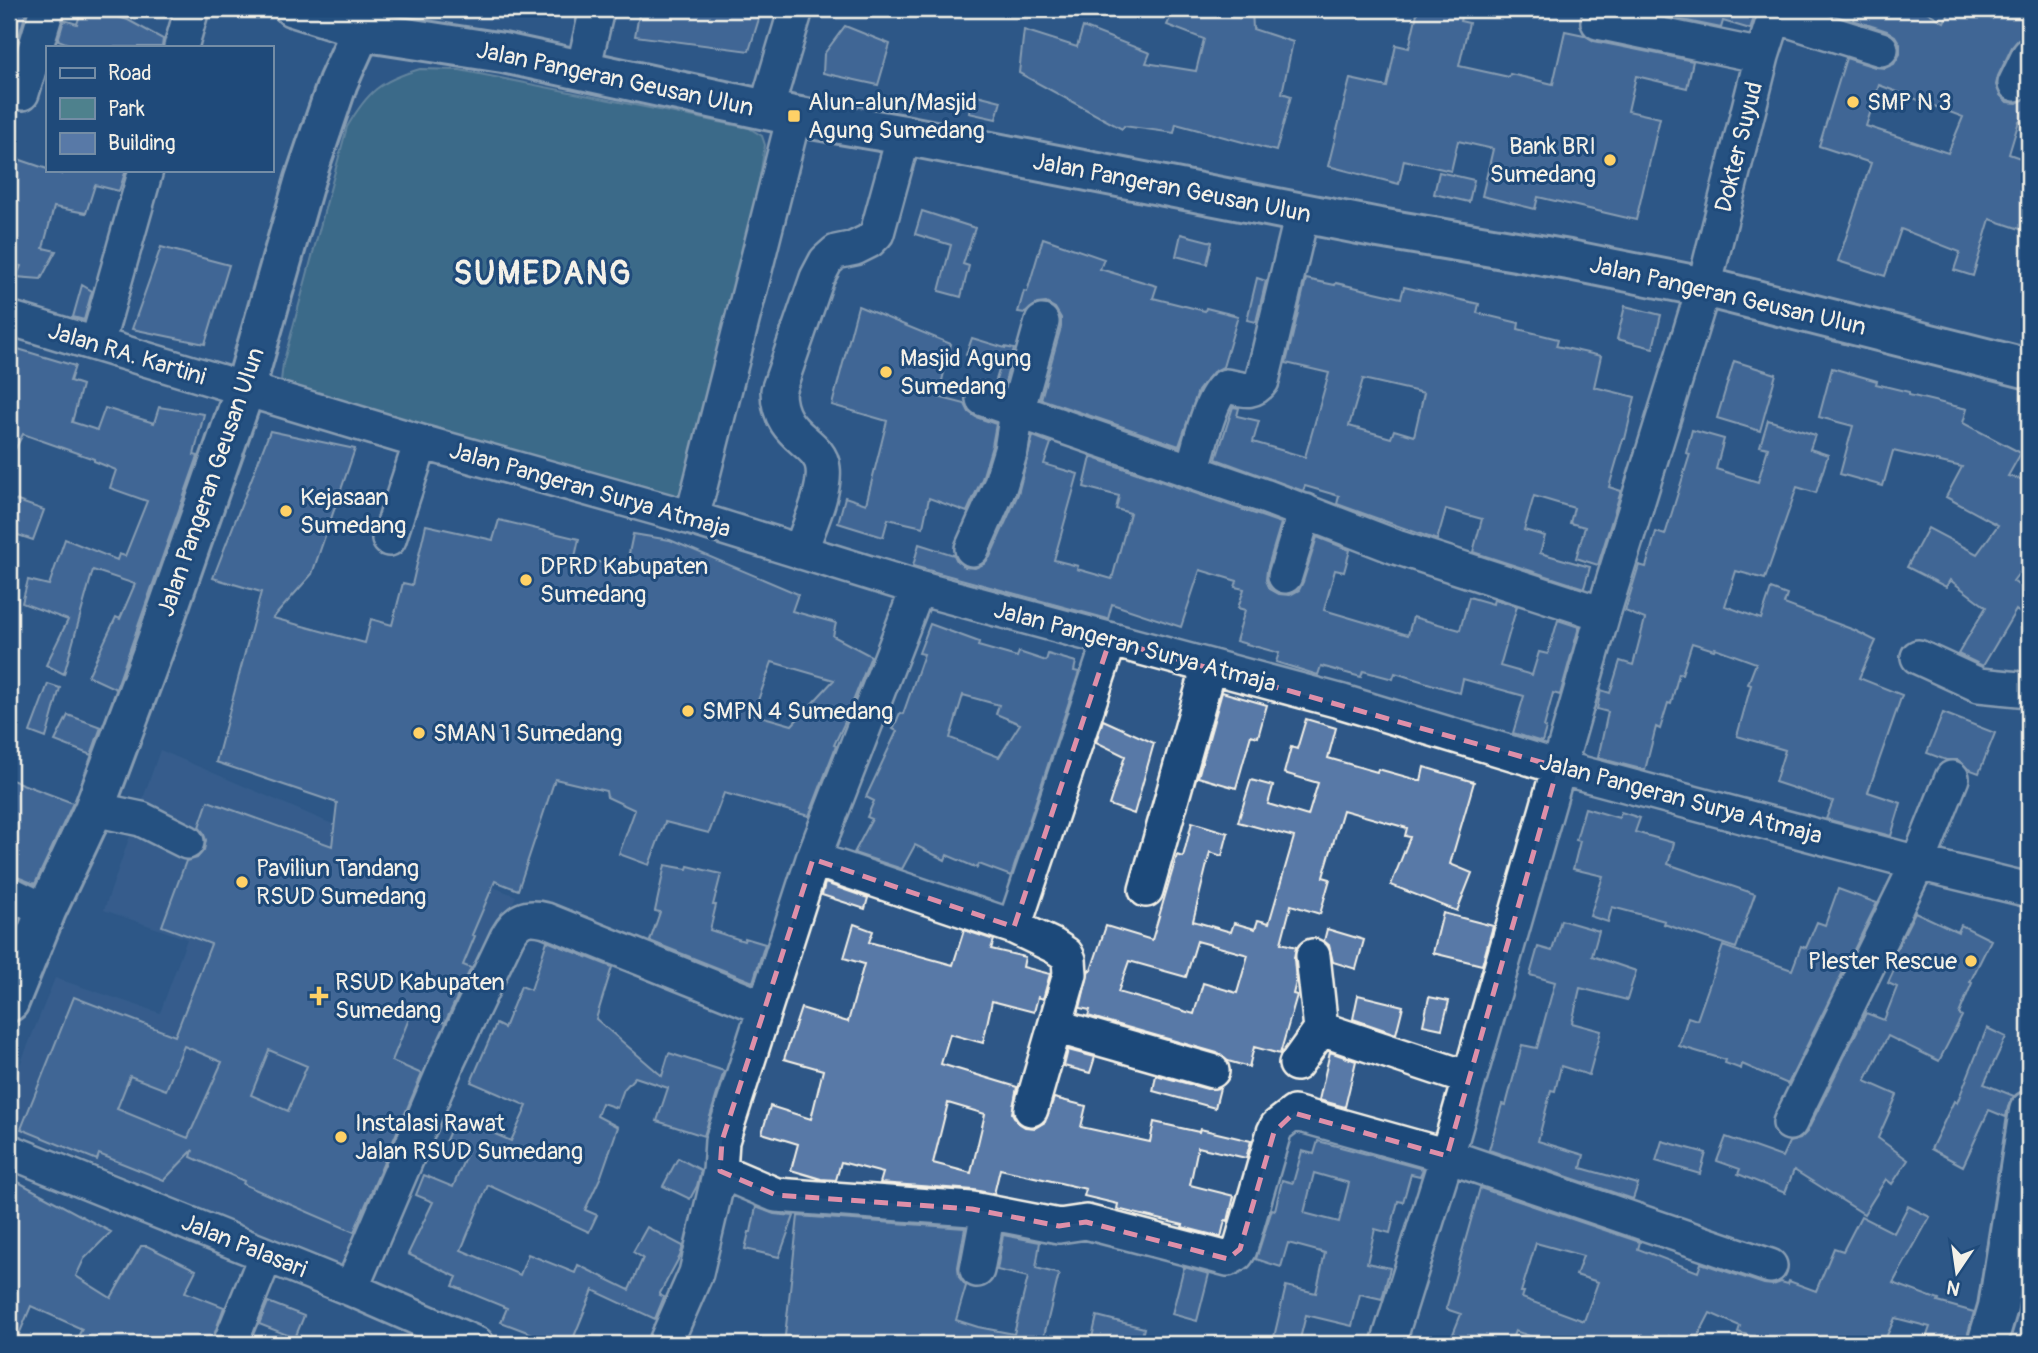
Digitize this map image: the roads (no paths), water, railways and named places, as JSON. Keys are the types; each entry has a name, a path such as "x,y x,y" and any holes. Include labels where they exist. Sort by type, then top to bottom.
{"main road":[{"name":"Jalan Pangeran Geusan Ulun","path":"9,1002 46,911 93,809 154,649 245,389 306,179 338,82 361,31 503,53 780,113 1302,214 1569,260 1704,287 1883,331"},
{"path":"1883,331 2029,342"},
{"path":"1883,331 2029,369"},
{"path":"1987,1344 1998,1307 2017,1264 2029,1111"}],"street":[{"path":"22,93 47,9"},
{"path":"181,46 192,9"},
{"path":"291,9 361,31"},
{"path":"583,70 597,9"},
{"path":"692,518 780,113 796,9"},
{"path":"1776,12 1881,49"},
{"name":"Dokter Suyud","path":"1388,1344 1447,1156 1603,614 1704,287 1762,56 1776,12"},
{"path":"1598,22 1762,56"},
{"path":"800,552 823,483 823,468 815,451 799,438 784,420 778,407 779,391 817,278 826,261 836,252 855,248 869,241 877,233 904,135"},
{"path":"97,344 145,172"},
{"path":"1192,471 1220,390 1226,386 1250,390 1262,381 1302,214"},
{"name":"Jalan RA. Kartini","path":"9,318 245,389"},
{"path":"972,549 1000,486 1042,322"},
{"name":"Jalan Pangeran Surya Atmaja","path":"245,389 421,442 692,518 918,588 1343,702 1558,767 2029,890"},
{"path":"983,399 1305,511 1408,551 1603,614"},
{"path":"389,539 421,442"},
{"path":"1285,576 1305,511"},
{"path":"665,1344 696,1273 720,1171 722,1141 813,859 918,588"},
{"path":"1014,927 1110,640"},
{"path":"1918,657 1979,685 2029,690"},
{"path":"1146,890 1209,666"},
{"path":"1790,1123 1919,863 1952,778"},
{"path":"93,809 141,819 187,842"},
{"path":"813,859 1014,927 1066,954 1069,974 1031,1109"},
{"path":"9,893 46,911"},
{"path":"351,1289 448,1061 507,937 522,918 546,920 765,1008"},
{"path":"1296,1064 1321,1029 1313,956"},
{"path":"1055,1026 1212,1071"},
{"path":"1321,1029 1468,1078"},
{"path":"720,1171 760,1190 784,1196 955,1207 1059,1226 1092,1223 1228,1259 1240,1249 1274,1132 1294,1113 1447,1156 1770,1266"},
{"name":"Jalan Palasari","path":"9,1151 351,1289 477,1344"},
{"path":"977,1270 988,1212"},
{"path":"230,1344 266,1255"}],"place":[{"name":"SMP N 3","path":"1853,102"},
{"name":"Alun-alun/Masjid Agung Sumedang","path":"794,116"},
{"name":"Bank BRI Sumedang","path":"1610,160"},
{"name":"Masjid Agung Sumedang","path":"886,372"},
{"name":"Kejasaan Sumedang","path":"286,511"},
{"name":"DPRD Kabupaten Sumedang","path":"526,580"},
{"name":"SMPN 4 Sumedang","path":"688,711"},
{"name":"SMAN 1 Sumedang","path":"419,733"},
{"name":"Paviliun Tandang RSUD Sumedang","path":"242,882"},
{"name":"Plester Rescue","path":"1971,961"},
{"name":"RSUD Kabupaten Sumedang","path":"319,996"},
{"name":"Instalasi Rawat Jalan RSUD Sumedang","path":"341,1137"}],"district":[{"name":"SUMEDANG","path":"543,274"}]}
